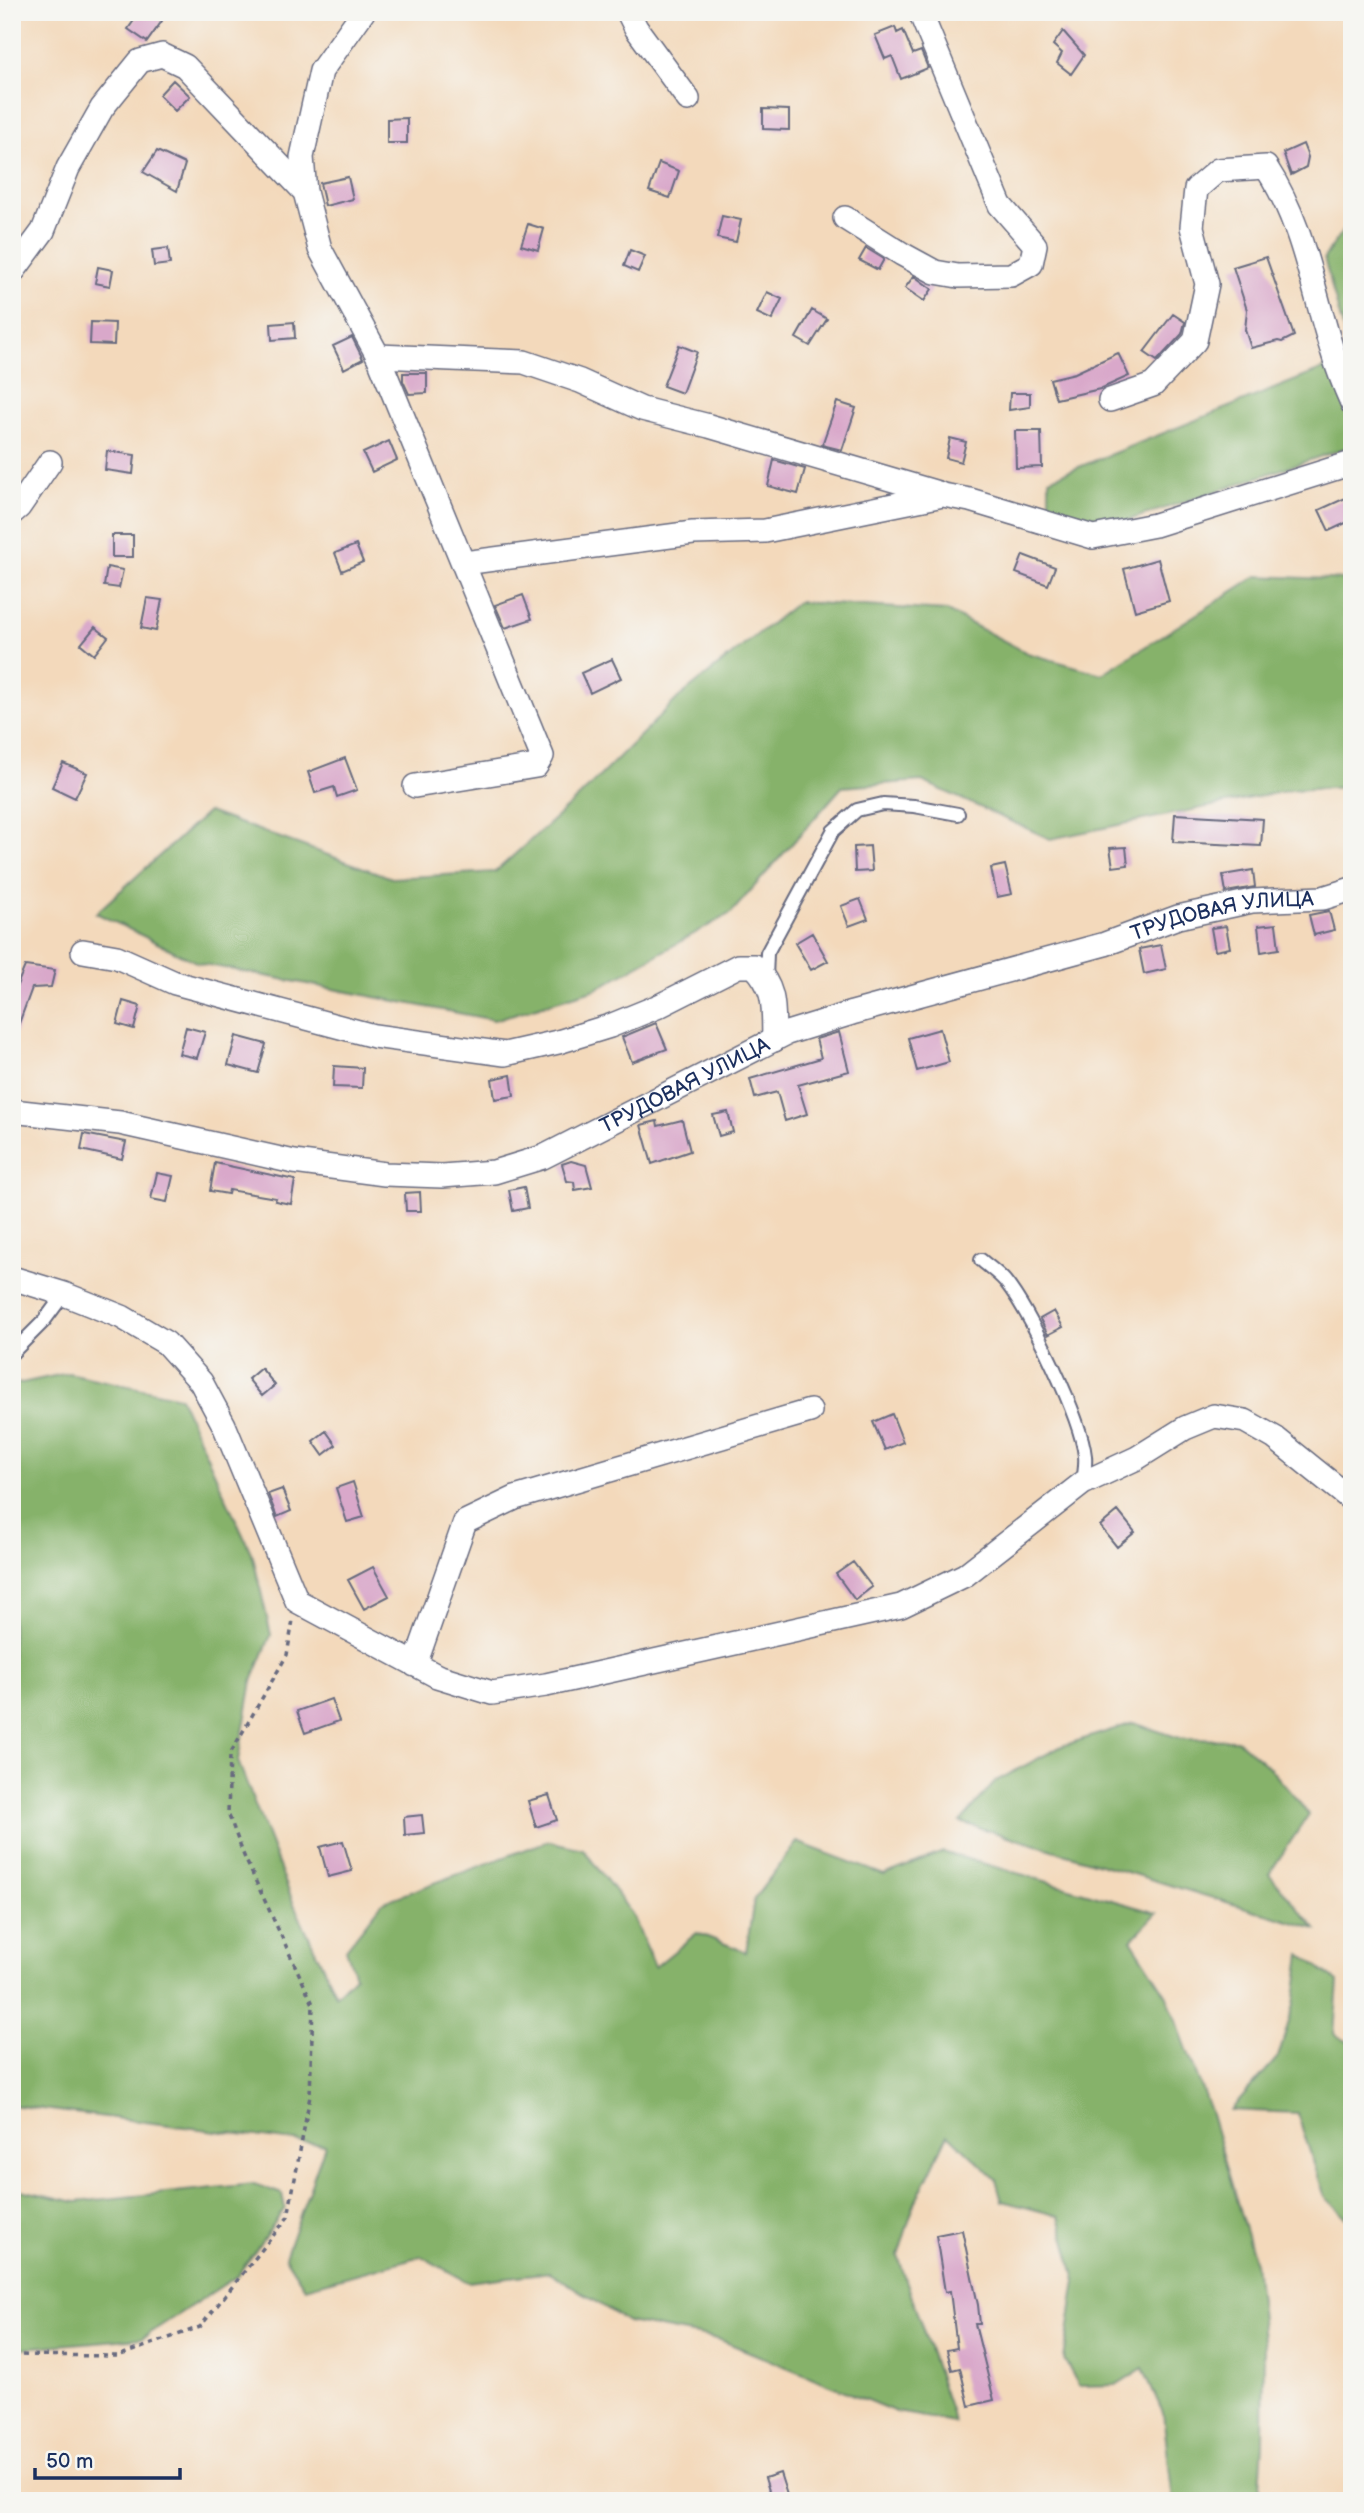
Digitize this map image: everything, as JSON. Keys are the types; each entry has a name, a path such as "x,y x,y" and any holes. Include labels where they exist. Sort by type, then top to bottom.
{"street":[{"path":"363,12 321,71 302,157 305,192 320,249 378,356 541,756 536,766 415,786"},
{"path":"628,12 636,28 688,99"},
{"path":"845,218 935,272 958,276 1011,275 1031,264 1035,245 1000,205 920,12"},
{"path":"12,273 43,231 68,168 102,108 140,61 162,55 185,66 305,192"},
{"path":"1110,400 1153,385 1195,341 1207,284 1192,227 1196,189 1218,170 1266,167 1283,193 1306,253 1333,354 1352,403"},
{"path":"378,356 524,362 580,381 642,409 1093,537 1155,525 1352,463"},
{"path":"12,513 50,462"},
{"path":"464,563 693,533 765,531 943,495"},
{"name":"ТРУДОВАЯ УЛИЦА","path":"12,1111 120,1123 294,1162 385,1174 442,1176 494,1172 543,1157 787,1033 1105,944 1178,917 1252,901 1323,898 1352,890"},
{"path":"83,951 117,957 175,983 374,1036 505,1054 610,1026 659,1006 737,965 754,966 766,979 772,998 774,1040"},
{"path":"12,1278 64,1294 122,1317 166,1343 201,1381 224,1425 297,1601 437,1676 492,1693 546,1685 901,1606 965,1575 1083,1483 1137,1458 1185,1428 1214,1416 1245,1421 1275,1438 1352,1500"},
{"path":"415,1665 465,1522 514,1498 810,1411"}],"lane":[{"path":"766,979 768,953 833,831 858,810 883,804 914,806 958,814"},
{"path":"981,1260 1004,1280 1024,1310 1050,1364 1077,1424 1085,1457 1083,1483"},
{"path":"12,1353 44,1321 64,1294"}],"path":[{"path":"12,2355 118,2356 200,2327 288,2217 310,2096 313,2004 244,1856 228,1813 230,1754 287,1655 297,1601"}],"green space":[{"path":"1352,226 1352,446 1102,529 1049,512 1049,479 1351,358 1324,258 1345,228"},
{"path":"1257,576 1352,580 1352,787 1291,790 1050,839 922,781 842,787 731,913 596,989 494,1020 198,963 96,913 208,812 392,878 495,872 580,796 678,698 798,602 947,611 1027,653 1102,674"},
{"path":"68,1373 180,1397 253,1557 271,1635 252,1681 238,1761 293,1902 336,1995 355,1976 346,1949 383,1902 548,1841 583,1849 632,1914 655,1967 697,1933 746,1952 754,1899 797,1842 884,1875 943,1852 1157,1913 1131,1940 1167,1996 1210,2111 1255,2263 1264,2348 1263,2444 1259,2501 1173,2501 1163,2413 1143,2368 1116,2385 1079,2386 1064,2359 1076,2280 1059,2216 1002,2201 996,2179 948,2134 914,2205 898,2256 954,2422 896,2412 718,2339 628,2322 550,2272 468,2282 421,2256 305,2288 285,2257 325,2145 12,2105 12,1385"},
{"path":"1133,1723 1183,1739 1237,1740 1269,1767 1309,1814 1269,1874 1316,1929 960,1822 996,1781 1062,1746"},
{"path":"1301,1954 1338,1982 1334,2034 1352,2044 1352,2223 1325,2197 1297,2113 1231,2110 1278,2057 1294,2005"},
{"path":"254,2184 282,2194 285,2208 237,2276 142,2338 12,2349 12,2188 76,2202"}],"building":[{"path":"140,12 150,12 162,21 147,42 128,29"},
{"path":"895,27 897,33 903,30 913,54 921,51 928,68 901,79 892,56 885,59 875,35"},
{"path":"1063,31 1084,55 1071,74 1057,63 1062,53 1053,45"},
{"path":"173,80 190,96 175,111 159,95"},
{"path":"763,109 789,110 789,130 763,129"},
{"path":"407,118 407,143 387,143 387,119"},
{"path":"1303,144 1308,157 1306,167 1291,175 1283,153"},
{"path":"157,151 185,164 177,191 143,172"},
{"path":"659,163 679,171 670,198 649,191"},
{"path":"348,177 353,199 325,206 320,183"},
{"path":"722,216 741,220 736,242 717,238"},
{"path":"528,224 544,229 538,250 521,245"},
{"path":"168,248 170,264 154,266 152,250"},
{"path":"866,248 884,259 878,270 859,260"},
{"path":"630,250 645,256 638,272 624,266"},
{"path":"1266,257 1294,336 1282,342 1251,348 1245,330 1247,310 1233,267"},
{"path":"98,267 113,270 110,286 95,283"},
{"path":"914,276 932,289 924,301 905,288"},
{"path":"767,292 782,299 772,320 757,313"},
{"path":"812,310 827,319 810,346 796,338"},
{"path":"1173,314 1185,322 1182,334 1157,361 1144,352"},
{"path":"91,322 115,323 114,345 90,344"},
{"path":"294,322 295,338 272,340 271,324"},
{"path":"352,337 363,359 344,369 333,346"},
{"path":"679,345 697,352 682,393 663,386"},
{"path":"1118,353 1129,376 1100,389 1056,399 1050,379 1075,373"},
{"path":"403,373 427,373 427,393 409,394 403,381"},
{"path":"1010,393 1030,393 1030,407 1009,410"},
{"path":"837,402 856,408 842,450 822,445"},
{"path":"1015,431 1041,431 1042,467 1016,468"},
{"path":"950,438 966,442 961,462 946,458"},
{"path":"389,441 397,460 372,472 363,453"},
{"path":"107,451 135,455 133,474 105,470"},
{"path":"774,460 805,469 798,494 768,486"},
{"path":"1352,495 1352,520 1329,531 1319,510"},
{"path":"112,535 133,535 133,557 112,557"},
{"path":"356,545 363,562 342,571 335,553"},
{"path":"1023,555 1055,567 1048,585 1016,573"},
{"path":"1158,559 1169,601 1135,611 1124,569"},
{"path":"107,567 123,570 119,588 104,586"},
{"path":"523,595 532,619 505,628 495,605"},
{"path":"147,598 162,600 156,631 141,628"},
{"path":"95,627 108,637 94,655 81,644"},
{"path":"612,659 621,678 590,693 581,673"},
{"path":"345,758 357,790 337,797 334,787 315,793 308,772"},
{"path":"63,763 87,773 75,798 52,787"},
{"path":"1175,814 1263,819 1261,846 1173,842"},
{"path":"870,846 872,871 855,872 854,847"},
{"path":"1126,847 1128,865 1113,867 1110,848"},
{"path":"1005,865 1012,894 997,897 991,868"},
{"path":"1253,870 1255,887 1226,892 1223,875"},
{"path":"860,899 868,919 849,926 841,906"},
{"path":"1329,911 1334,930 1314,935 1309,915"},
{"path":"1276,924 1279,949 1261,952 1258,926"},
{"path":"1226,926 1230,948 1215,951 1211,928"},
{"path":"812,933 828,961 811,970 795,943"},
{"path":"1161,945 1166,969 1144,974 1139,949"},
{"path":"25,966 55,970 51,987 32,988 14,1037 12,997"},
{"path":"123,1001 140,1006 134,1029 117,1024"},
{"path":"656,1023 667,1049 632,1062 622,1037"},
{"path":"186,1027 205,1032 197,1058 179,1054"},
{"path":"940,1029 949,1062 917,1071 908,1038"},
{"path":"839,1032 849,1071 798,1085 807,1114 785,1121 777,1092 755,1098 750,1079 821,1058 816,1039"},
{"path":"236,1036 266,1044 258,1073 228,1065"},
{"path":"334,1066 363,1068 362,1088 333,1087"},
{"path":"511,1075 514,1096 495,1099 492,1079"},
{"path":"728,1112 733,1132 719,1136 713,1115"},
{"path":"682,1120 690,1151 652,1164 641,1125 657,1121 658,1126"},
{"path":"84,1134 126,1142 122,1159 81,1150"},
{"path":"571,1161 586,1165 592,1187 575,1190 574,1182 567,1181 562,1164"},
{"path":"215,1163 295,1180 291,1204 275,1201 276,1198 229,1190 228,1194 210,1191"},
{"path":"157,1173 173,1176 167,1202 151,1199"},
{"path":"524,1187 528,1208 513,1211 509,1190"},
{"path":"420,1192 421,1211 406,1211 405,1193"},
{"path":"1054,1311 1063,1327 1048,1335 1040,1319"},
{"path":"261,1368 275,1385 262,1396 248,1379"},
{"path":"892,1414 903,1442 885,1450 873,1422"},
{"path":"326,1431 336,1445 323,1455 313,1441"},
{"path":"353,1482 364,1517 347,1522 336,1488"},
{"path":"282,1489 291,1511 277,1517 268,1494"},
{"path":"1118,1511 1135,1532 1117,1547 1100,1526"},
{"path":"853,1562 872,1587 855,1600 836,1574"},
{"path":"373,1567 389,1596 364,1609 348,1580"},
{"path":"331,1699 339,1721 305,1733 297,1711"},
{"path":"549,1795 557,1820 536,1827 528,1801"},
{"path":"422,1815 424,1833 405,1835 404,1817"},
{"path":"343,1841 352,1871 328,1877 320,1847"},
{"path":"962,2230 978,2305 980,2324 975,2324 994,2400 969,2406 960,2368 952,2370 947,2350 957,2348 950,2291 945,2292 936,2235"},
{"path":"780,2473 787,2495 772,2500 765,2478"}]}
